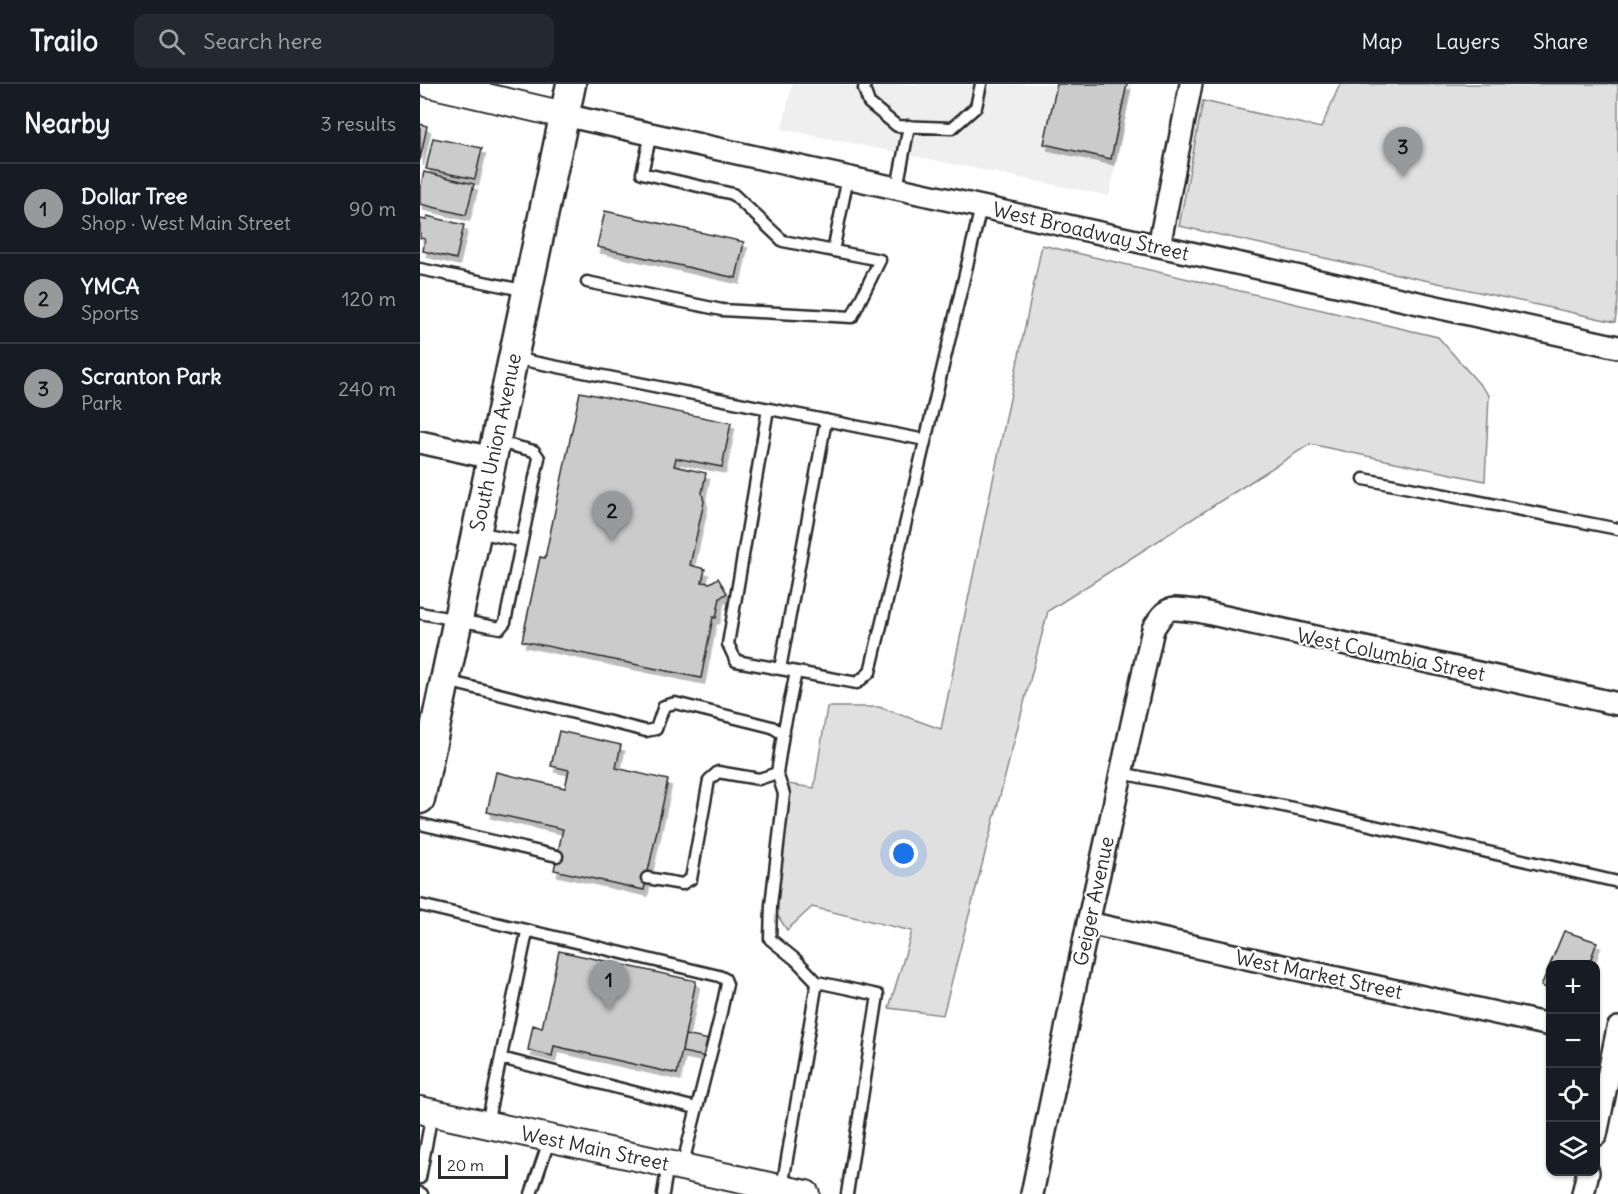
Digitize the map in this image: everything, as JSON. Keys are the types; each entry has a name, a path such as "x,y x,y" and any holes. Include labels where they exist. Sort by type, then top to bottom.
{"main road":[{"name":"South Union Avenue","path":"421,787 571,84"}],"street":[{"path":"430,84 564,115"},
{"path":"1159,246 1191,84"},
{"name":"West Broadway Street","path":"564,115 1618,347"},
{"path":"420,442 493,450"},
{"name":"West Columbia Street","path":"1164,611 1170,609 1198,611 1618,704"},
{"name":"Geiger Avenue","path":"1032,1194 1088,922 1153,628 1164,611"},
{"name":"West Market Street","path":"1088,922 1546,1024"},
{"path":"1598,1122 1612,1035"},
{"name":"West Main Street","path":"426,1111 777,1190"},
{"path":"1583,1194 1587,1176"}],"lane":[{"path":"865,84 864,89 869,103 897,126 952,128 976,107 981,84"},
{"path":"897,188 909,126"},
{"path":"586,282 722,310 852,317 880,260 783,241 733,194 642,173 651,134"},
{"path":"834,251 848,177"},
{"path":"768,409 728,644 736,661 857,683 870,672 981,207"},
{"path":"420,269 527,291"},
{"path":"513,358 925,440"},
{"path":"780,669 826,420"},
{"path":"420,612 500,628 505,622 539,458 534,452 493,450"},
{"path":"1364,479 1618,529"},
{"path":"476,532 521,541"},
{"path":"796,672 777,773 784,794 771,904 770,939 796,960 817,982 878,995 847,1194"},
{"path":"445,681 646,731 656,729 664,706 675,703 771,727 783,734"},
{"path":"647,878 682,884 691,879 709,780 718,772 759,779 777,773"},
{"path":"1121,773 1322,814 1618,882"},
{"path":"420,824 557,856"},
{"path":"420,905 725,979 727,984 720,1017 696,1108 663,1194"},
{"path":"487,1125 527,932"},
{"path":"777,1190 817,982"},
{"path":"501,1059 696,1108"},
{"path":"420,1178 426,1111"},
{"path":"531,1194 550,1138"}],"shaded area":[{"path":"792,84 1133,84 1109,196 782,129"},
{"path":"1340,84 1618,84 1618,302 1615,322 1179,226 1203,101 1321,128"},
{"path":"1042,245 1438,337 1489,395 1485,481 1310,444 1048,611 943,1015 889,1008 912,931 812,907 787,930 771,905 788,784 814,788 827,707 879,707 941,729"}],"building":[{"path":"1057,84 1127,84 1111,159 1044,144"},
{"path":"420,124 427,126 420,160"},
{"path":"433,138 482,148 475,179 426,169"},
{"path":"424,172 474,184 466,215 420,204 420,189"},
{"path":"605,211 744,242 736,278 597,247"},
{"path":"427,216 464,225 456,259 423,251 425,239 420,238 420,219 426,220"},
{"path":"580,392 731,423 722,467 676,458 674,466 706,473 702,493 704,502 690,565 705,569 702,582 710,583 718,578 727,593 720,598 716,618 713,617 701,678 522,641 540,557 545,558"},
{"path":"559,731 621,745 616,768 668,780 644,890 554,870 563,829 487,812 496,772 565,788 569,770 551,766"},
{"path":"1564,931 1597,942 1590,960 1552,960"},
{"path":"559,951 696,981 677,1074 554,1046 552,1056 528,1050 533,1025 542,1028"},
{"path":"1546,974 1546,988 1541,986"},
{"path":"685,1035 710,1040 707,1057 682,1052"}],"place":[{"name":"Scranton Park","path":"1403,177"},
{"name":"YMCA","path":"612,541"},
{"name":"Dollar Tree","path":"609,1010"}]}
